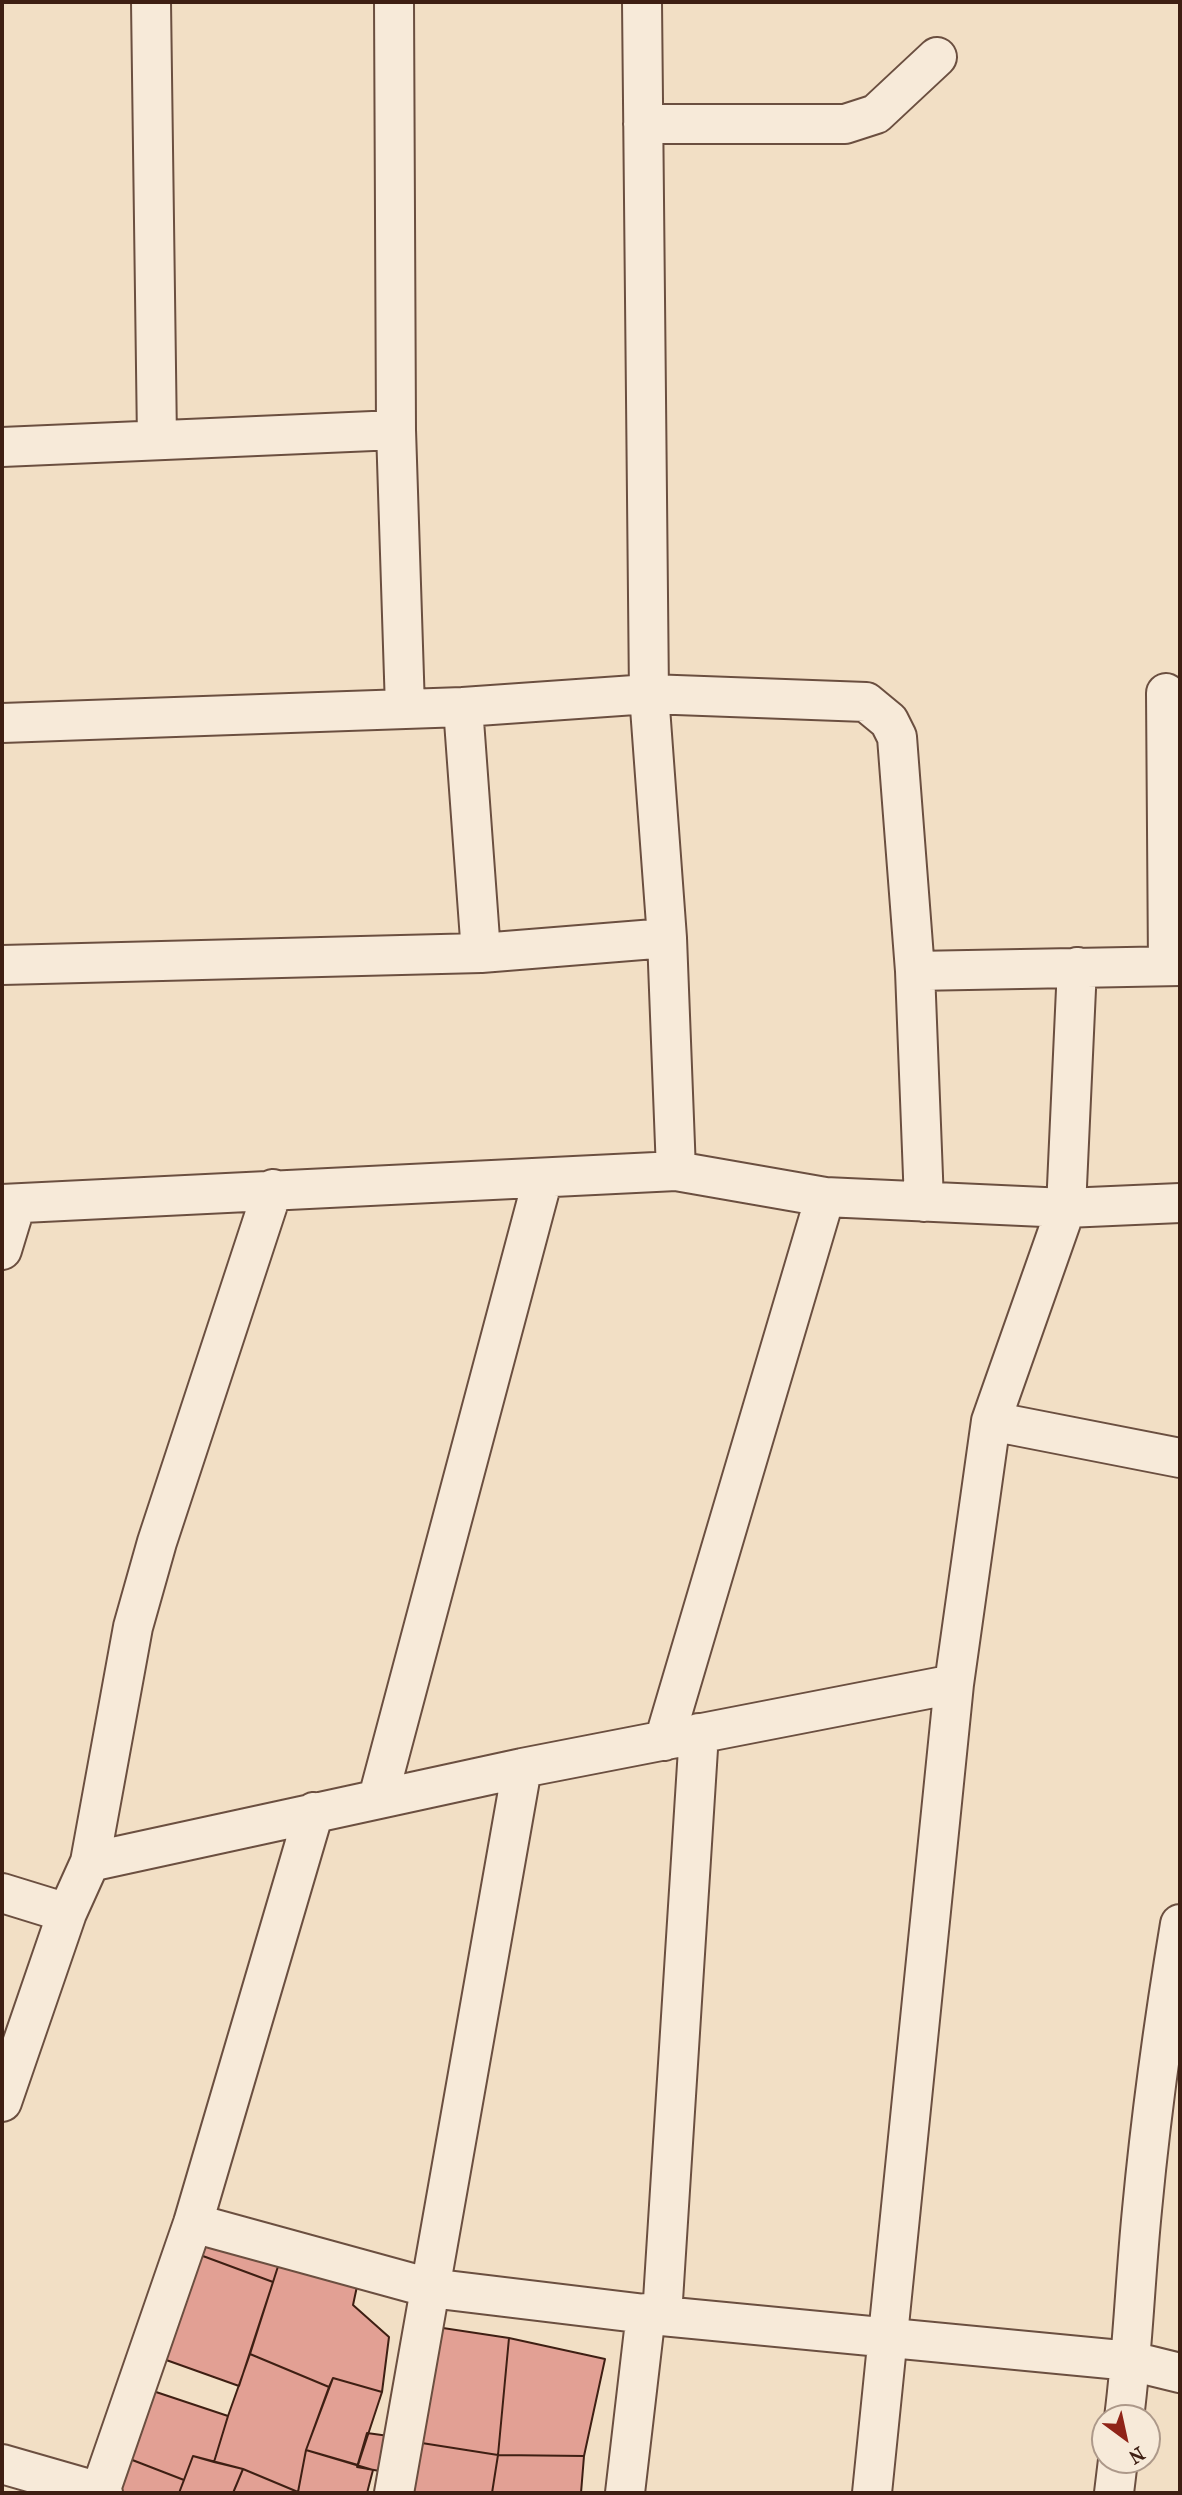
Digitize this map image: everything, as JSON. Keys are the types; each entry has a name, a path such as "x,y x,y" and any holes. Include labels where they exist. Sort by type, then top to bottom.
{"street":[{"path":"151,2 157,440"},
{"path":"394,2 396,430 404,708"},
{"path":"642,2 649,694 667,937 676,1171"},
{"path":"643,124 845,124 876,114 937,58"},
{"path":"2,447 396,430"},
{"path":"915,971 1174,966 1166,693"},
{"path":"2,723 463,707 649,694 866,702 889,721 897,737 915,971 925,1202"},
{"path":"463,707 481,953"},
{"path":"2,965 481,953 667,937"},
{"path":"872,2493 954,1684 991,1421 1066,1208 1077,967"},
{"path":"2,1250 9,1204 676,1171 825,1197 1066,1208 1180,1203"},
{"path":"378,1798 543,1178"},
{"path":"2,2102 68,1913 90,1862 136,1615 157,1542 273,1189"},
{"path":"625,2493 654,2315 681,1737 825,1197"},
{"path":"991,1421 1180,1458"},
{"path":"90,1862 522,1768 954,1684"},
{"path":"394,2493 522,1768"},
{"path":"2,2464 101,2493 193,2223 314,1812"},
{"path":"2,1893 68,1913"},
{"path":"1126,2404 1142,2212 1168,2089 1180,1924"},
{"path":"193,2223 430,2288 654,2315 1131,2361 1180,2373"},
{"path":"1114,2493 1116,2474"}],"building":[{"path":"199,2225 282,2254 273,2282 184,2249"},
{"path":"184,2249 273,2282 239,2386 155,2356"},
{"path":"282,2254 359,2277 353,2305 389,2337 382,2392 333,2378 329,2387 250,2354"},
{"path":"423,2325 509,2338 498,2455 409,2441"},
{"path":"509,2338 605,2359 584,2456 498,2455"},
{"path":"250,2354 329,2387 306,2450 298,2492 243,2469 214,2462"},
{"path":"333,2378 382,2392 358,2465 306,2450"},
{"path":"144,2388 228,2416 214,2462 193,2456 184,2480 122,2456"},
{"path":"367,2433 396,2437 391,2473 357,2467"},
{"path":"409,2441 498,2455 492,2493 405,2493"},
{"path":"306,2450 373,2470 367,2493 298,2492"},
{"path":"498,2455 584,2456 581,2493 492,2493"},
{"path":"122,2456 184,2480 179,2493 121,2493"},
{"path":"193,2456 243,2469 233,2493 179,2493"},
{"path":"243,2469 298,2492 233,2493"}]}
